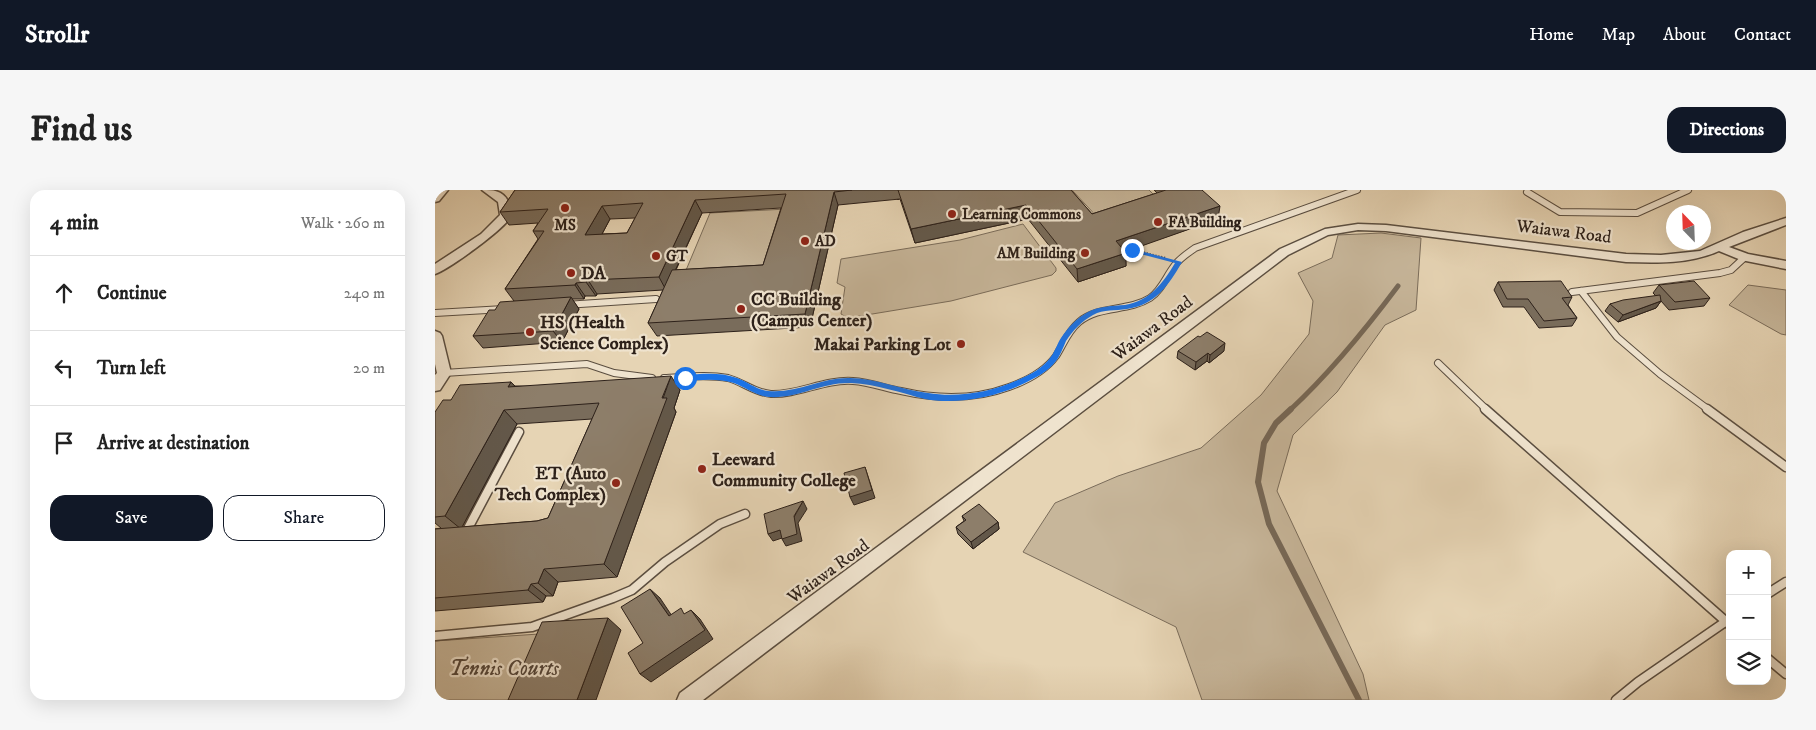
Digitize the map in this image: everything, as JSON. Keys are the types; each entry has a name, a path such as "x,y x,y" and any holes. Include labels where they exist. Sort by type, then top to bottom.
{"street":[{"path":"435,199 443,190"},
{"path":"435,270 489,233 507,214 506,206 502,199 487,190"},
{"name":"Waiawa Road","path":"687,700 1284,252 1325,232 1358,228 1386,228 1626,258 1661,259 1701,254 1747,234 1786,221"},
{"path":"1719,247 1745,257 1786,264"},
{"path":"435,336 444,373 435,386"}],"lane":[{"path":"444,373 587,364 630,377 713,377 728,379 768,394 787,393 827,382 849,380 928,396 966,397 1002,389 1023,381 1039,371 1053,360 1064,339 1077,323 1093,313 1109,308 1127,307 1145,301 1159,292 1168,281 1178,262 1185,255 1206,243 1357,190"},
{"path":"1527,192 1560,212 1637,213 1688,190"},
{"path":"1572,292 1720,274 1731,270 1745,257"},
{"path":"1581,291 1617,337 1660,374 1786,467"},
{"path":"560,305 656,299"},
{"path":"435,313 512,308"},
{"path":"1438,363 1497,420 1726,619"},
{"path":"475,534 462,534 519,432"},
{"path":"435,636 532,627 613,598 632,590 665,562 720,524 745,514"},
{"path":"1771,591 1786,582"},
{"path":"1616,700 1638,682 1726,622"},
{"path":"1771,661 1786,674"}],"path":[{"path":"1132,250 1178,262"}],"green space":[{"path":"1072,190 1149,190 1160,201 1100,220"},
{"path":"787,209 767,270 684,275 710,213"},
{"path":"1023,224 1056,268 1052,275 951,301 848,318 841,314 845,287 837,283 841,259 960,240"},
{"path":"1381,233 1421,238 1416,310 1385,325 1337,392 1293,435 1277,491 1363,674 1369,700 1202,700 1176,627 1023,552 1055,503 1118,476 1201,448 1261,395 1309,334 1313,301 1298,273 1332,258 1338,235"},
{"path":"1748,285 1786,290 1786,335 1729,305"},
{"name":"Tennis Courts","path":"554,633 525,700 435,700 435,641"}],"building":[{"path":"515,190 852,190 834,192 805,314 648,323 672,270 763,265 786,194 695,200 659,277 588,280 576,283 575,285 505,289 544,231 533,231 548,209 500,212","holes":["643,203 627,233 585,235 602,206"]},
{"path":"898,190 1071,190 1092,214 1166,190 1202,190 1220,206 1116,241 1126,253 1077,269 1026,205 911,229"},
{"path":"1561,281 1572,297 1562,298 1577,318 1544,321 1528,299 1507,299 1498,282"},
{"path":"1694,281 1710,298 1675,302 1659,285"},
{"path":"1660,295 1661,301 1623,315 1610,304 1623,300"},
{"path":"571,297 553,331 473,336 489,310 495,310 500,302"},
{"path":"1207,332 1225,343 1210,355 1208,353 1196,362 1178,351 1198,336 1200,337"},
{"name":"ET (Auto Tech Complex)","path":"671,376 662,398 667,398 604,564 544,569 538,583 531,584 528,590 435,598 435,529 537,521 548,518 599,403 504,410 445,516 435,517 435,412 443,400 451,400 460,385 511,382 508,387"},
{"path":"865,467 872,490 850,497 844,473"},
{"path":"803,501 794,516 797,534 782,539 780,530 768,534 764,514"},
{"path":"979,504 998,522 971,542 956,527 966,520 962,516"},
{"path":"650,589 669,616 681,608 684,614 691,610 705,630 640,674 628,653 643,643 621,607"},
{"path":"608,618 577,700 508,700 542,622"}],"waterway":[{"path":"1291,409 1347,351 1398,286"},
{"path":"1291,409 1276,423 1264,443 1258,482 1269,524 1359,700"}],"place":[{"name":"MS","path":"565,208"},
{"name":"Learning Commons","path":"952,214"},
{"name":"FA Building","path":"1158,222"},
{"name":"AD","path":"805,241"},
{"name":"AM Building","path":"1085,253"},
{"name":"GT","path":"656,256"},
{"name":"DA","path":"571,273"},
{"name":"CC Building (Campus Center)","path":"741,309"},
{"name":"HS (Health Science Complex)","path":"530,332"},
{"name":"Makai Parking Lot","path":"961,344"},
{"name":"Leeward Community College","path":"702,469"},
{"name":"ET (Auto Tech Complex)","path":"616,483"}],"route":[{"path":"685,378 713,377 735,380 751,389 768,394 787,393 827,382 849,380 928,396 948,398 966,397 1002,389 1023,381 1053,360 1064,339 1077,323 1093,313 1109,308 1127,307 1145,301 1159,292 1168,281 1172,270 1178,262 1132,250"}]}
